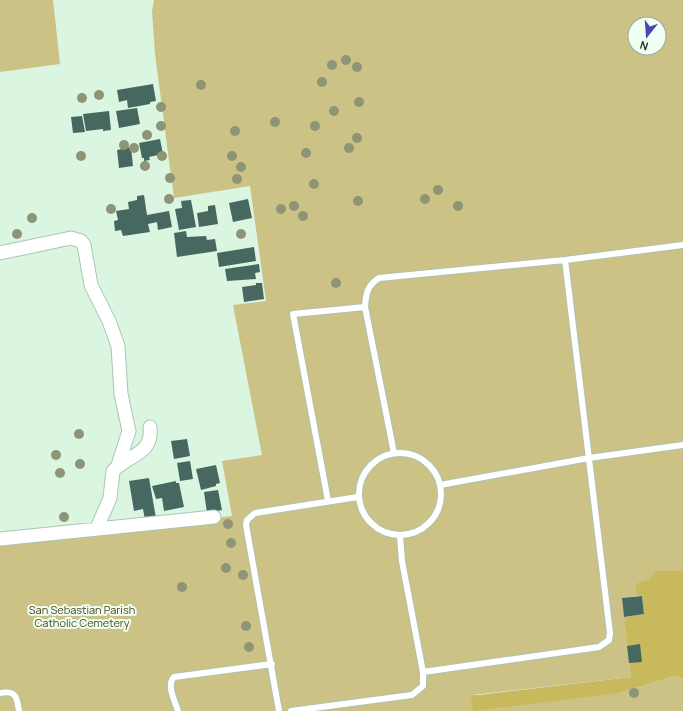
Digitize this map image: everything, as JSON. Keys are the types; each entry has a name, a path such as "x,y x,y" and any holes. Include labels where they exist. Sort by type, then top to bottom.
{"street":[{"path":"0,253 71,238 81,240 84,245 92,285 109,321 118,346 121,394 129,431 118,465"},
{"path":"97,528 110,498 113,470 118,465 146,448 150,442 150,427"},
{"path":"0,539 214,517"}],"lane":[{"path":"394,453 365,307 367,288 379,278 565,260 683,245"},
{"path":"423,672 598,647 609,640 610,632 565,260"},
{"path":"328,501 293,314 365,307"},
{"path":"440,485 589,458 683,445"},
{"path":"394,453 406,453 418,457 428,464 436,473 440,485 441,497 438,509 432,520 423,528 412,534 400,536 382,531 367,520 361,509 358,497 359,484 364,473 372,464 382,457 394,453"},
{"path":"279,711 272,664 246,525 247,520 250,515 255,513 358,497"},
{"path":"291,711 412,695 423,686 423,672 402,560 400,536"},
{"path":"178,711 170,687 171,680 174,677 272,664"},
{"path":"0,693 7,692 14,694 18,699 19,711"}],"green space":[{"path":"0,0 53,0 60,64 0,72"},
{"name":"San Sebastian Parish Catholic Cemetery","path":"154,0 683,0 683,571 655,571 648,580 636,587 638,596 622,598 631,677 472,695 619,693 675,676 683,679 683,711 0,711 0,542 232,516 222,461 262,455 233,305 266,301 250,186 174,198 155,54 152,11"}],"shaded area":[{"path":"655,571 683,571 683,679 675,676 619,693 473,711 471,696 631,677 624,617 644,614 642,596 638,596 635,587 638,583 648,580"}],"building":[{"path":"153,84 156,101 150,102 150,104 128,108 127,100 119,102 117,90"},
{"path":"137,108 140,124 119,128 116,111"},
{"path":"109,111 111,130 103,131 103,129 86,131 83,114"},
{"path":"82,116 85,132 73,133 71,117"},
{"path":"160,139 163,154 149,157 150,160 144,161 139,143"},
{"path":"131,147 133,166 119,168 117,150"},
{"path":"144,195 147,215 169,211 172,227 158,230 157,222 148,224 150,232 123,236 121,230 115,231 114,221 118,220 116,211 129,209 128,202 137,200 137,196"},
{"path":"248,199 252,218 233,222 229,203"},
{"path":"191,200 196,227 179,230 175,209 182,208 181,201"},
{"path":"215,205 218,224 199,227 197,213 208,211 208,206"},
{"path":"186,231 187,237 206,236 207,240 215,239 217,251 177,257 174,233"},
{"path":"254,247 256,261 219,267 217,253"},
{"path":"259,264 260,272 255,273 256,279 227,281 225,269"},
{"path":"256,283 262,283 264,299 244,302 242,287 256,285"},
{"path":"187,439 190,456 174,459 171,441"},
{"path":"190,461 193,479 180,481 177,463"},
{"path":"216,465 220,483 216,484 216,486 201,490 196,469"},
{"path":"149,478 156,518 145,520 143,509 134,511 129,481"},
{"path":"176,481 176,483 179,483 184,507 164,511 162,498 156,499 152,486"},
{"path":"218,490 222,510 207,513 204,492"},
{"path":"642,596 644,614 624,617 622,598"},
{"path":"640,644 642,662 629,663 627,646"}]}
